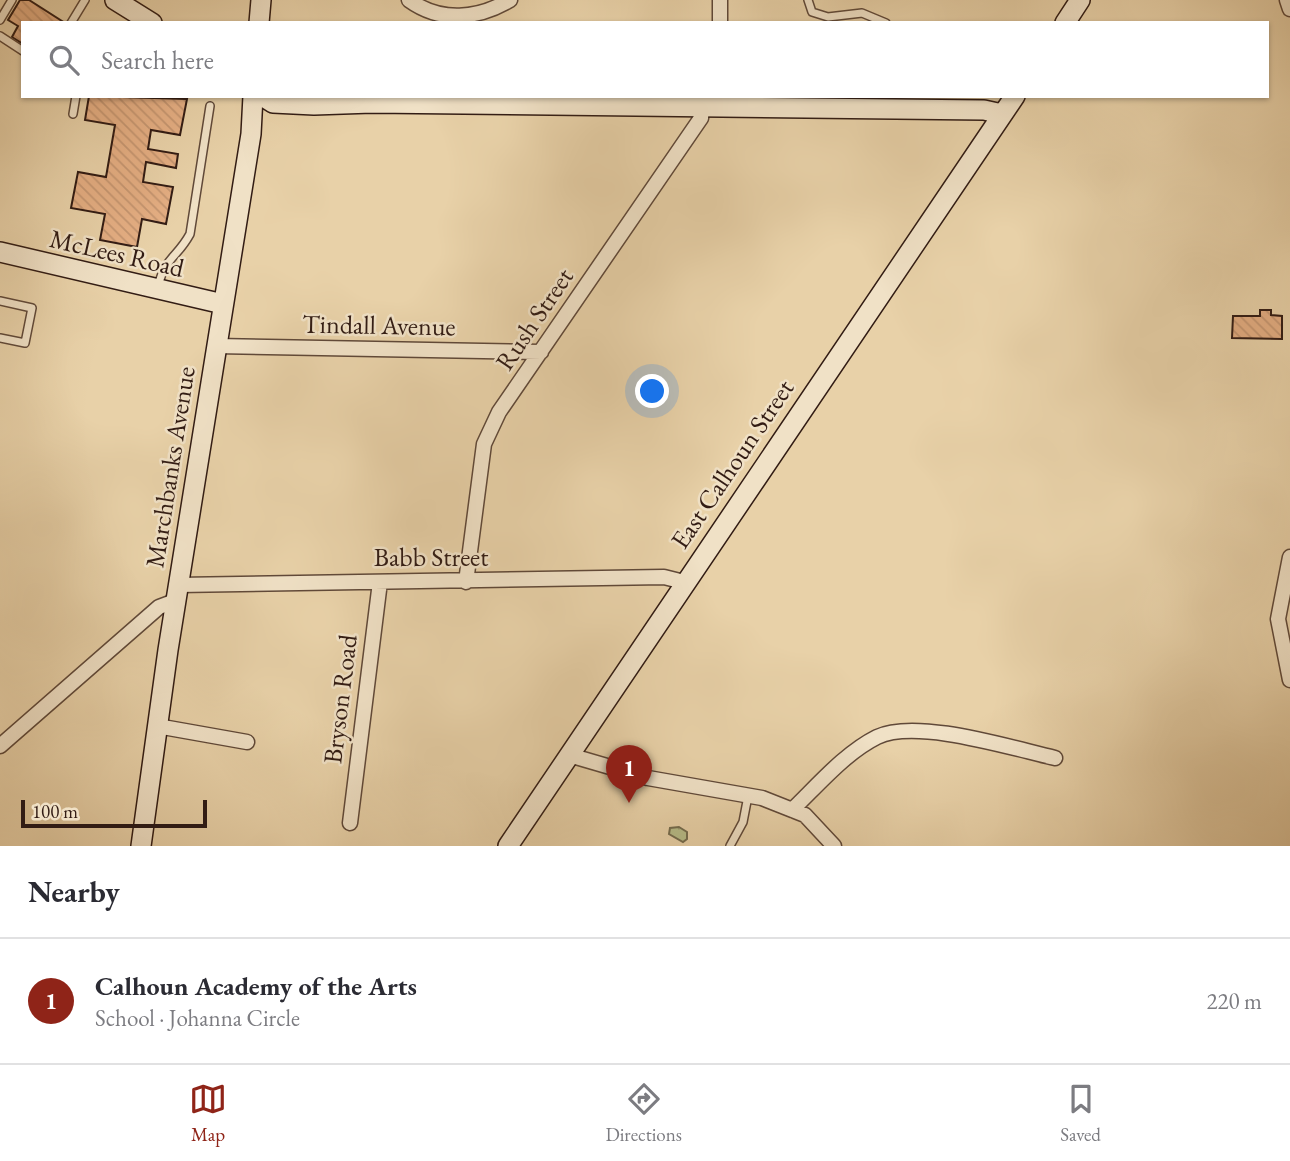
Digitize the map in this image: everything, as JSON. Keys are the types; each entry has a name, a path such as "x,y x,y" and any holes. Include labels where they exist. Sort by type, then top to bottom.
{"street":[{"path":"115,0 145,21"},
{"path":"259,21 261,0"},
{"path":"409,0 438,13 471,16 510,0"},
{"path":"720,0 720,21"},
{"path":"1066,21 1080,0"},
{"path":"1287,0 1290,9"},
{"name":"Marchbanks Avenue","path":"141,846 156,726 251,134 253,98"},
{"path":"265,98 273,103 314,105 713,103 930,109 1002,114"},
{"name":"East Calhoun Street","path":"508,846 1014,98"},
{"name":"Rush Street","path":"467,582 475,498 484,444 499,412 713,103"},
{"name":"McLees Road","path":"0,251 223,304"},
{"name":"Tindall Avenue","path":"216,346 541,352"},
{"path":"1290,557 1278,619 1290,680"},
{"name":"Babb Street","path":"177,593 380,582 664,577 684,582"},
{"name":"Bryson Road","path":"350,823 380,582"},
{"path":"0,746 177,593"},
{"path":"156,726 247,742"},
{"path":"792,810 865,744 901,730 925,731 1055,758"},
{"path":"569,755 648,778 748,796 792,810 805,815 834,846"}],"lane":[{"path":"0,20 12,0"},
{"path":"72,21 85,0"},
{"path":"807,0 812,12 828,18 862,13 881,21"},
{"path":"0,36 21,50"},
{"path":"73,114 76,98"},
{"path":"157,290 164,264 184,246 190,234 210,106"},
{"path":"0,301 32,308 26,343 0,338"},
{"path":"730,846 743,822 748,796"}],"green space":[{"path":"679,827 687,832 687,839 683,842 669,834 670,828"}],"building":[{"path":"20,0 29,0 62,21 21,21 21,43 12,37 18,26 8,20"},
{"path":"89,98 187,99 180,135 151,130 148,149 178,154 176,168 146,162 143,182 173,187 166,224 142,219 137,247 100,240 105,214 71,208 78,172 106,177 115,125 85,120"},
{"path":"1260,310 1271,310 1271,315 1282,316 1282,339 1232,338 1233,316 1260,316"}],"place":[{"name":"Calhoun Academy of the Arts","path":"629,803"}]}
